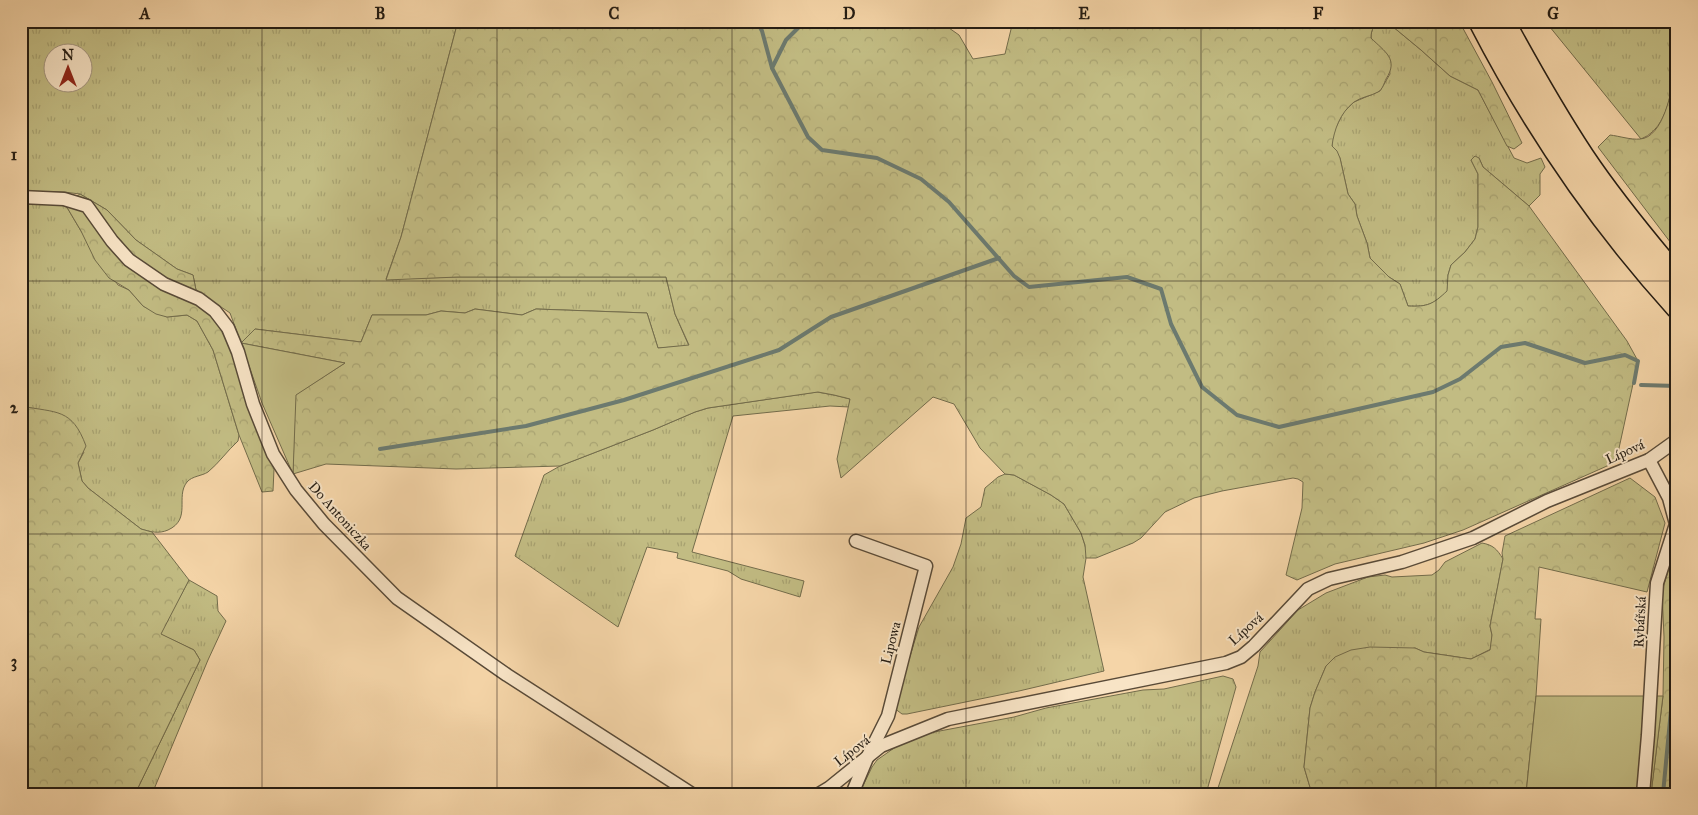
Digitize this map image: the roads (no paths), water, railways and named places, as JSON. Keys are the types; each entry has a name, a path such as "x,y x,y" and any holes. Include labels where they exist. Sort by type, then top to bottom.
{"highway":[{"path":"1480,21 1496,52 1545,115 1584,158 1615,201 1677,278"},
{"path":"1503,21 1565,165 1600,214 1677,307"}],"street":[{"name":"Do Antoniczka","path":"21,197 64,199 87,206 112,241 129,260 164,284 199,299 215,311 228,328 238,352 253,404 273,454 296,490 324,524 397,598 507,674 692,794"},
{"name":"Lípová","path":"819,794 881,746 948,719 1226,663 1241,656 1254,646 1308,589 1329,579 1402,562 1473,538 1547,501 1649,460 1677,440"},
{"name":"Rybářská","path":"1643,794 1657,583 1676,524 1669,498 1649,460"},
{"name":"Lipowa","path":"852,794 888,716 926,566 856,541"}],"waterway":[{"path":"757,21 762,31 772,68 808,137 822,150 877,158 921,179 949,202 1014,276 1029,287 1127,277 1161,289 1171,324 1202,387 1237,415 1279,427 1433,392 1460,379 1501,347 1525,343 1585,363 1625,355 1638,361 1634,383"},
{"path":"772,68 786,40 805,21"},
{"path":"380,449 526,426 624,400 779,350 831,317 999,258"},
{"path":"1641,385 1677,386"},
{"path":"1663,794 1677,647"}]}
